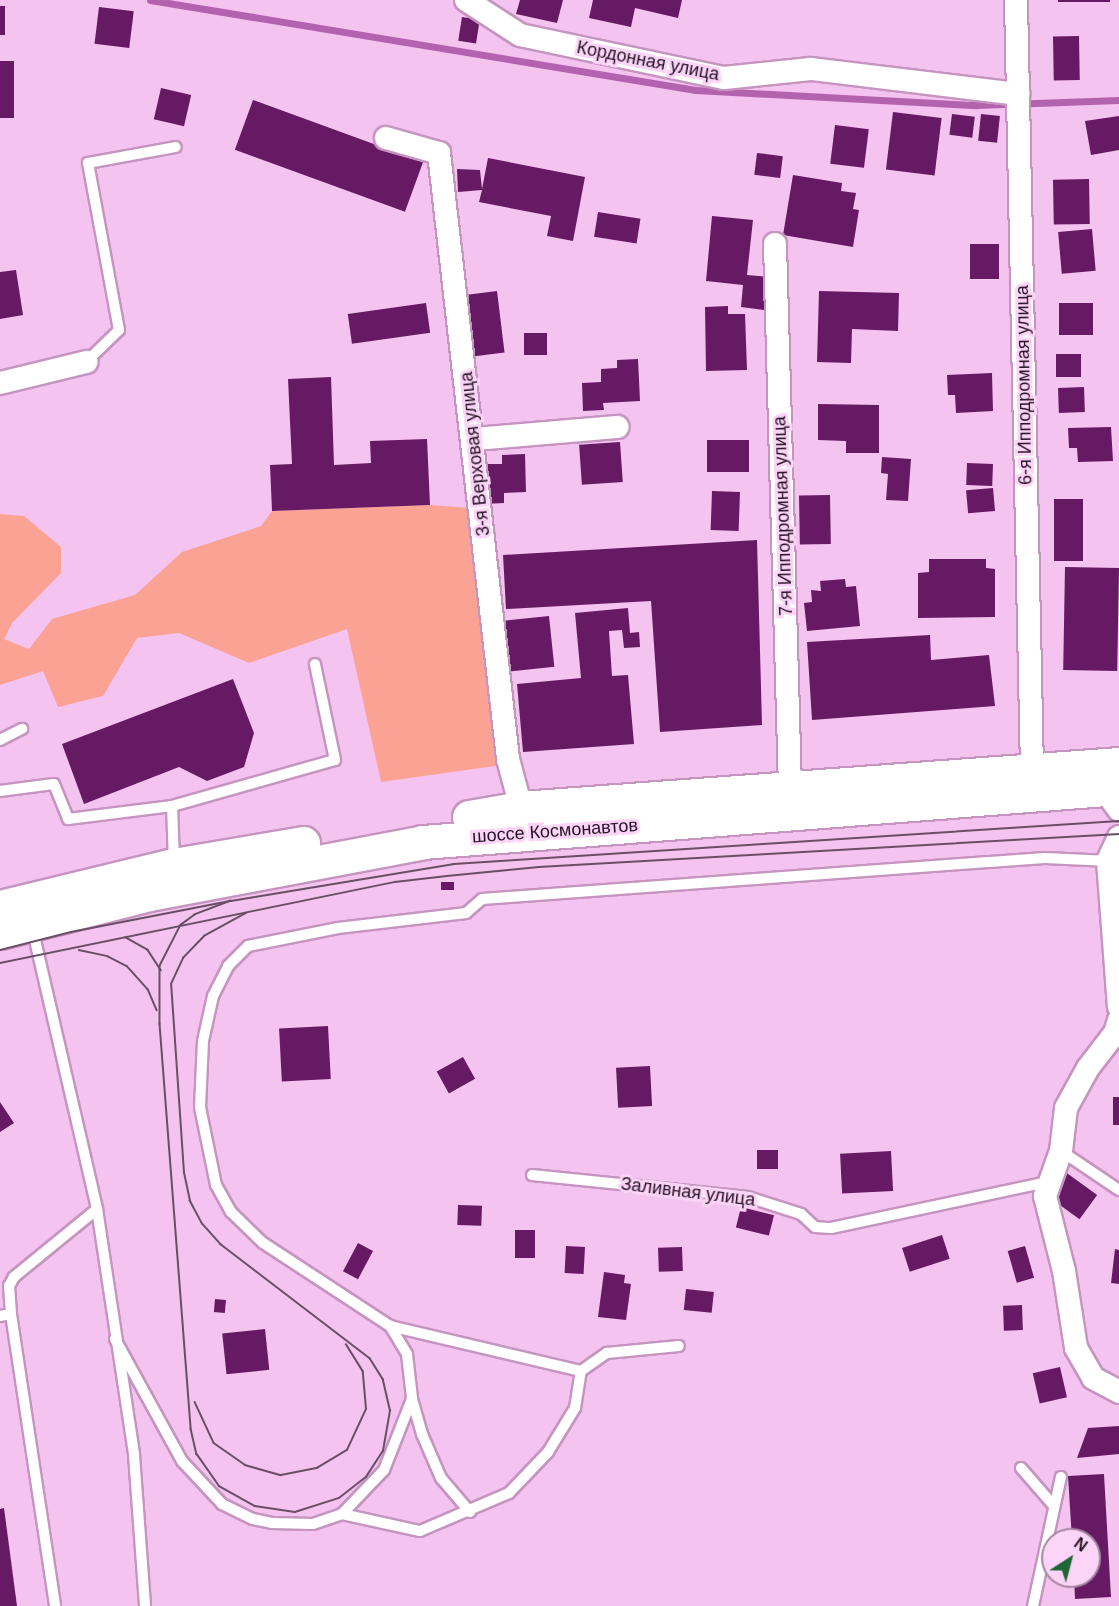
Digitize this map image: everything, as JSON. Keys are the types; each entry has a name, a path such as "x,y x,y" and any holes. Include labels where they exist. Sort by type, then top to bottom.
{"main road":[{"name":"шоссе Космонавтов","path":"0,906 174,865 520,808 1032,770 1115,788"},
{"name":"шоссе Космонавтов","path":"0,932 149,894 423,842 1115,788"}],"street":[{"name":"Кордонная улица","path":"466,0 520,35 724,78 811,69 1019,94"},
{"name":"6-я Ипподромная улица","path":"1016,0 1021,134 1032,770"},
{"name":"3-я Верховая улица","path":"386,138 439,153 474,439 508,759 520,808"},
{"name":"7-я Ипподромная улица","path":"775,244 790,789"},
{"path":"0,383 86,362"},
{"path":"474,439 617,427"},
{"path":"1119,837 1113,861 1119,1007"},
{"path":"1119,1020 1115,1033 1088,1068 1066,1108 1061,1151 1048,1182 1045,1196 1064,1271 1076,1348 1093,1378 1119,1392"}],"lane":[{"path":"86,362 119,330 88,163 176,147"},
{"path":"0,791 54,784 68,819 172,806 335,760 315,663"},
{"path":"0,740 22,729"},
{"path":"172,806 174,865"},
{"path":"581,1371 390,1326 263,1243 231,1212 216,1185 202,1125 203,1041 213,996 228,966 248,946 338,928 466,913 482,899 1046,858 1113,861"},
{"path":"32,924 97,1209 134,1455 144,1606"},
{"path":"1061,1151 1119,1190"},
{"name":"Заливная улица","path":"532,1175 748,1197 801,1214 815,1227 831,1228 1048,1182"},
{"path":"55,1606 6,1315 9,1286 14,1277 97,1209"},
{"path":"390,1326 407,1354 412,1398 441,1478 470,1512"},
{"path":"116,1339 182,1461 222,1504 253,1519 291,1525 314,1524 342,1514 384,1470 412,1398"},
{"path":"342,1514 420,1531 470,1512 509,1493 549,1452 575,1408 581,1371 607,1353 679,1346"},
{"path":"1021,1468 1054,1506"},
{"path":"1033,1606 1061,1477"}],"shaded area":[{"path":"430,505 469,508 503,744 495,766 381,782 347,629 249,663 179,633 137,638 103,696 58,707 43,671 0,685 0,514 24,516 61,547 61,573 12,623 4,639 29,649 52,619 135,595 182,552 261,526 272,511"}],"building":[{"path":"520,0 563,0 557,23 516,14"},
{"path":"593,0 682,0 678,18 635,8 631,27 589,18"},
{"path":"1058,0 1110,0 1110,2 1058,2"},
{"path":"0,6 5,6 5,35 0,35"},
{"path":"99,7 134,11 129,48 94,44"},
{"path":"462,17 480,20 476,44 458,41"},
{"path":"1053,36 1079,36 1080,80 1054,80"},
{"path":"0,61 14,61 14,118 0,118"},
{"path":"161,88 191,95 184,126 154,119"},
{"path":"253,100 423,162 405,212 235,150"},
{"path":"893,112 942,118 935,176 886,170"},
{"path":"952,114 975,117 972,138 949,135"},
{"path":"981,114 1000,116 997,143 978,141"},
{"path":"1119,116 1119,150 1091,155 1085,121"},
{"path":"835,125 869,129 864,168 830,164"},
{"path":"757,153 783,156 780,178 754,175"},
{"path":"488,158 585,177 573,241 547,236 551,216 479,202 482,190 458,192 457,169 480,170 482,189"},
{"path":"793,175 842,183 841,191 856,193 853,209 859,210 853,247 783,235"},
{"path":"1089,179 1090,224 1054,225 1053,180"},
{"path":"598,212 640,219 637,243 594,237"},
{"path":"712,216 753,220 747,275 768,277 765,310 741,307 743,285 706,281"},
{"path":"1092,229 1096,271 1062,274 1058,232"},
{"path":"970,244 999,244 999,279 970,279"},
{"path":"16,270 23,315 0,319 0,272"},
{"path":"497,291 505,353 471,357 463,295"},
{"path":"819,291 899,293 898,331 852,329 851,363 817,362"},
{"path":"426,303 430,333 352,344 348,314"},
{"path":"1059,303 1093,303 1093,335 1059,335"},
{"path":"728,306 728,314 745,314 747,370 706,371 705,307"},
{"path":"524,333 547,333 547,355 524,355"},
{"path":"1056,354 1081,354 1081,377 1056,377"},
{"path":"638,359 640,401 603,403 604,410 583,411 582,383 601,382 601,369 617,368 617,360"},
{"path":"992,373 993,411 956,413 955,395 948,395 947,375"},
{"path":"331,377 334,465 371,463 370,441 427,439 430,505 272,511 270,465 292,464 288,379"},
{"path":"1084,387 1085,412 1059,413 1058,388"},
{"path":"818,404 879,405 879,453 846,453 846,441 818,440"},
{"path":"1111,427 1113,461 1078,462 1077,448 1069,448 1068,428"},
{"path":"707,440 749,440 749,472 707,472"},
{"path":"620,442 623,482 582,485 579,445"},
{"path":"525,454 526,492 504,493 504,503 484,504 483,464 502,464 502,455"},
{"path":"882,457 911,459 908,501 886,500 888,474 881,473"},
{"path":"967,463 993,464 992,486 966,485"},
{"path":"993,488 995,511 968,513 966,490"},
{"path":"712,491 740,492 739,531 711,530"},
{"path":"830,495 831,544 800,545 799,496"},
{"path":"1054,499 1083,499 1083,561 1054,561"},
{"path":"757,540 762,725 660,732 651,601 506,609 503,555"},
{"path":"929,559 986,559 986,568 995,569 995,617 918,618 918,573 929,572"},
{"path":"1065,567 1119,568 1117,671 1063,670"},
{"path":"845,579 846,587 856,586 860,626 807,631 804,603 812,602 811,590 821,591 820,581"},
{"path":"628,608 630,633 639,632 640,647 624,648 622,630 609,631 612,676 628,675 634,744 523,752 517,684 581,678 575,613"},
{"path":"549,616 554,667 510,671 504,621"},
{"path":"930,635 931,660 989,655 995,706 812,720 807,642"},
{"path":"233,679 254,733 244,767 207,781 179,767 84,804 62,744"},
{"path":"441,882 454,882 454,890 441,890"},
{"path":"328,1026 331,1079 282,1081 279,1029"},
{"path":"463,1057 475,1079 449,1093 437,1072"},
{"path":"650,1066 652,1106 618,1108 616,1068"},
{"path":"1113,1097 1119,1097 1119,1125 1113,1125"},
{"path":"0,1102 14,1123 0,1132"},
{"path":"757,1150 778,1150 778,1169 757,1169"},
{"path":"891,1151 893,1191 842,1194 840,1154"},
{"path":"1064,1171 1097,1195 1080,1219 1046,1195"},
{"path":"458,1205 482,1206 481,1226 457,1225"},
{"path":"741,1207 774,1215 769,1236 736,1227"},
{"path":"515,1230 535,1230 535,1258 515,1258"},
{"path":"942,1235 950,1259 910,1272 902,1248"},
{"path":"358,1243 373,1251 358,1279 343,1271"},
{"path":"566,1246 585,1247 584,1274 565,1273"},
{"path":"1025,1246 1034,1278 1017,1283 1008,1251"},
{"path":"682,1247 683,1271 659,1272 658,1248"},
{"path":"1115,1249 1119,1250 1119,1284 1111,1283"},
{"path":"604,1272 625,1275 624,1283 631,1284 626,1320 598,1317"},
{"path":"686,1289 714,1292 712,1313 684,1310"},
{"path":"215,1299 226,1300 225,1313 214,1312"},
{"path":"1022,1305 1023,1330 1004,1331 1003,1306"},
{"path":"265,1329 269,1370 227,1374 222,1333"},
{"path":"1060,1367 1067,1397 1040,1404 1033,1373"},
{"path":"1119,1426 1119,1454 1077,1458 1088,1428"},
{"path":"1104,1474 1111,1597 1075,1599 1075,1588 1101,1588 1101,1528 1071,1528 1068,1476"},
{"path":"4,1508 17,1606 0,1606 0,1509"}],"waterway":[{"path":"150,0 696,90 977,105 1119,100"}],"tram line":[{"path":"0,950 71,932 231,901 454,864 1119,821"},
{"path":"0,963 395,882 447,876 539,867 1119,834"},
{"path":"231,901 195,915 181,925 160,966 160,1024 191,1429 197,1454 219,1486 255,1506 295,1512 339,1498 366,1477 383,1451 390,1411 383,1380 370,1359 221,1245 202,1224 190,1201 184,1173 171,984 183,958 204,936 246,913"},
{"path":"125,937 148,950 161,970"},
{"path":"79,950 107,956 127,966 148,989 157,1010"},
{"path":"195,1402 214,1443 245,1465 281,1475 317,1468 347,1450 366,1409 363,1372 346,1345"}]}
